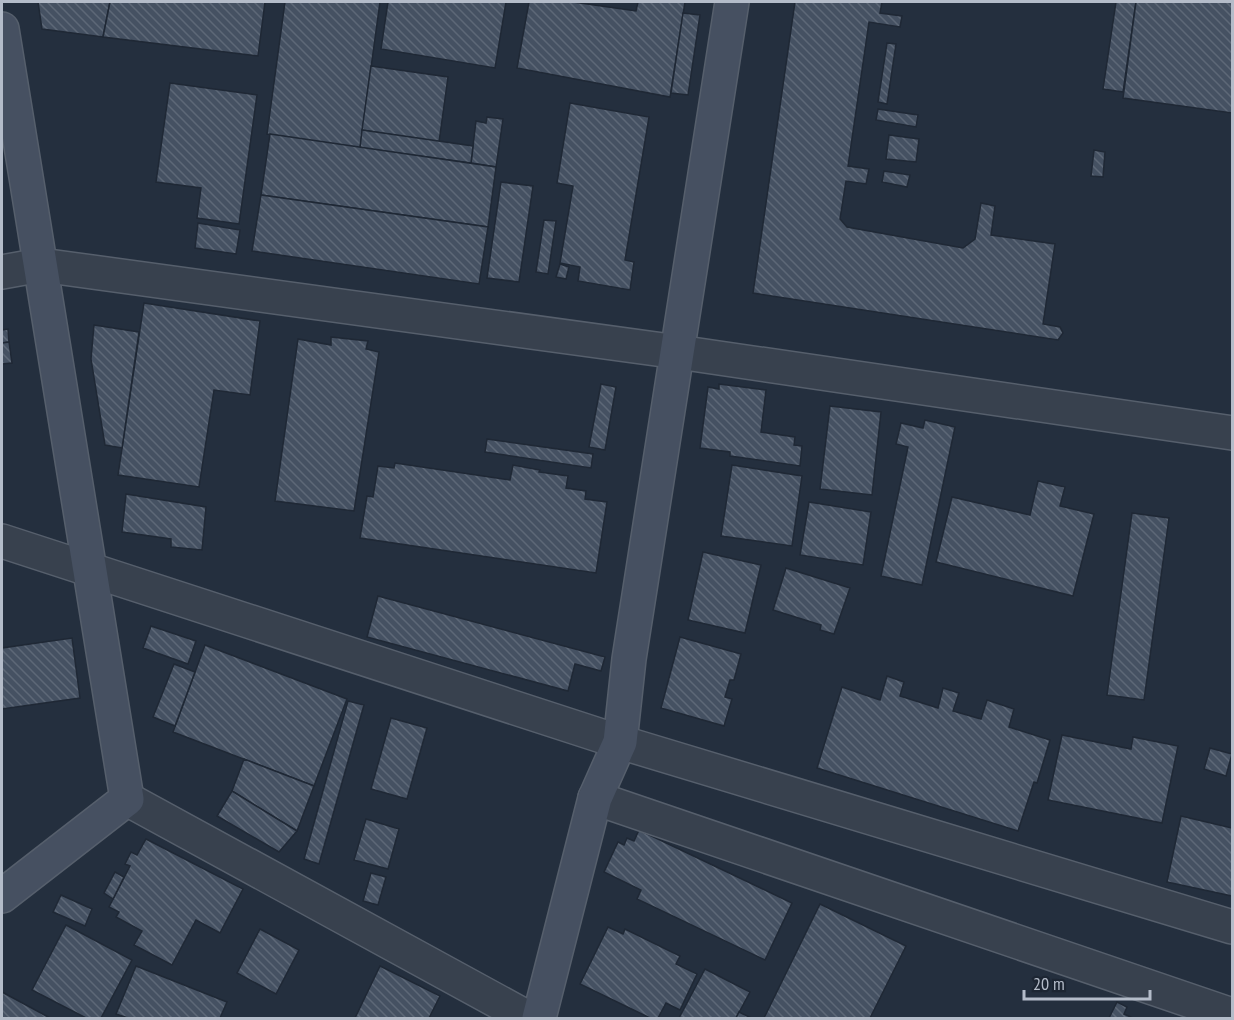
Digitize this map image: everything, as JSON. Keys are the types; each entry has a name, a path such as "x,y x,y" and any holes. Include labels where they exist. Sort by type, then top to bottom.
{"street":[{"path":"539,1018 595,798 620,742 629,659 732,2"},
{"path":"2,29 127,800"},
{"path":"2,272 41,265 678,352 1233,433"},
{"path":"2,541 620,742 1233,927"},
{"path":"595,798 1233,1015"},
{"path":"2,896 127,800"},
{"path":"127,800 528,1018"}],"building":[{"path":"38,2 110,2 103,37 42,29"},
{"path":"110,2 265,2 258,56 103,37"},
{"path":"285,2 380,2 360,148 267,134"},
{"path":"388,2 506,2 495,68 381,49"},
{"path":"529,2 573,2 636,11 638,2 685,2 670,97 517,68"},
{"path":"795,2 882,2 880,13 902,16 900,27 869,22 848,166 869,169 866,184 846,181 840,219 847,227 963,248 975,239 981,203 995,206 991,235 1055,244 1043,324 1060,327 1063,333 1058,340 753,293"},
{"path":"1116,2 1136,2 1123,92 1103,89"},
{"path":"1136,2 1232,2 1232,113 1123,98"},
{"path":"683,13 700,15 688,95 671,93"},
{"path":"887,43 896,44 887,104 878,102"},
{"path":"371,66 448,77 439,142 362,130"},
{"path":"170,83 257,95 239,224 197,218 201,188 156,182"},
{"path":"570,103 649,117 625,260 634,262 630,290 578,281 580,267 560,263 573,186 557,183"},
{"path":"878,109 918,115 916,127 876,120"},
{"path":"487,117 503,119 496,167 471,163 476,121 486,123"},
{"path":"362,130 473,146 471,163 360,148"},
{"path":"270,134 496,167 488,227 261,195"},
{"path":"889,135 919,139 916,162 886,159"},
{"path":"1094,150 1105,152 1103,177 1091,176"},
{"path":"884,171 910,175 907,187 882,182"},
{"path":"501,182 533,186 519,282 487,278"},
{"path":"261,195 488,227 479,284 252,251"},
{"path":"544,220 556,221 548,274 536,272"},
{"path":"198,223 240,230 236,254 195,248"},
{"path":"560,264 569,267 566,279 556,277"},
{"path":"144,303 260,321 250,395 214,390 199,487 118,475"},
{"path":"94,325 139,332 122,448 105,445 91,359"},
{"path":"8,329 9,342 2,343 2,330"},
{"path":"331,337 368,341 366,349 379,352 354,511 275,501 298,339 331,345"},
{"path":"9,342 12,363 2,364 2,343"},
{"path":"601,384 616,387 605,450 589,447"},
{"path":"719,384 766,390 761,432 795,437 794,445 802,446 800,466 730,456 730,452 700,448 708,387 719,389"},
{"path":"830,406 881,412 872,495 820,489"},
{"path":"925,420 955,427 922,585 881,576 908,447 896,444 901,423 923,428"},
{"path":"487,439 593,454 591,468 485,452"},
{"path":"395,463 510,480 513,465 568,476 566,488 586,491 585,499 607,502 596,573 360,538 367,496 373,497 378,466 394,468"},
{"path":"732,465 802,476 792,546 721,536"},
{"path":"1038,481 1065,487 1060,506 1094,514 1073,596 936,562 952,497 1030,515"},
{"path":"126,494 206,507 202,550 171,547 171,539 122,532"},
{"path":"809,502 871,512 863,565 800,555"},
{"path":"1132,513 1169,518 1144,700 1107,695"},
{"path":"703,552 761,565 745,633 688,620"},
{"path":"786,568 850,588 834,634 820,630 821,625 773,610"},
{"path":"378,596 605,657 601,671 575,664 568,691 367,637"},
{"path":"151,626 196,641 188,664 143,648"},
{"path":"680,637 741,654 734,680 730,680 725,697 732,699 724,726 661,708"},
{"path":"72,638 80,698 2,709 2,648"},
{"path":"205,645 347,699 314,786 173,732"},
{"path":"174,664 195,672 175,726 153,717"},
{"path":"887,676 904,682 900,696 938,708 943,688 959,693 953,711 981,719 987,700 1014,709 1009,727 1050,740 1037,783 1034,782 1018,831 817,768 842,687 880,700"},
{"path":"348,701 364,705 319,864 304,859"},
{"path":"391,718 427,728 407,799 371,789"},
{"path":"1062,735 1131,749 1133,737 1178,746 1162,823 1048,800"},
{"path":"1210,748 1232,754 1226,776 1204,769"},
{"path":"244,759 314,786 297,831 232,791"},
{"path":"232,791 297,831 279,852 217,816"},
{"path":"1181,816 1232,828 1232,896 1167,882"},
{"path":"366,819 399,829 388,869 354,860"},
{"path":"639,830 792,903 765,960 637,899 641,890 604,872 618,842 624,845 627,838 634,841"},
{"path":"146,839 243,889 220,933 196,920 172,965 134,945 142,931 116,917 119,912 109,907 130,866 125,864 131,852 137,855"},
{"path":"115,872 124,877 113,899 104,893"},
{"path":"371,873 386,877 378,905 363,901"},
{"path":"61,895 92,909 85,926 53,912"},
{"path":"820,904 906,946 870,1018 764,1018"},
{"path":"66,925 132,960 101,1018 86,1018 32,990"},
{"path":"608,927 623,934 625,929 680,956 676,964 697,974 680,1010 666,1003 658,1018 650,1018 580,984"},
{"path":"260,929 299,950 276,994 237,973"},
{"path":"136,966 227,1002 220,1018 128,1018 116,1014"},
{"path":"380,966 440,996 429,1018 355,1018"},
{"path":"705,969 750,992 736,1018 679,1018"},
{"path":"2,992 50,1018 2,1018"},
{"path":"1117,1002 1127,1007 1124,1014 1133,1018 1109,1018"},
{"path":"739,1012 751,1018 736,1018"}]}
